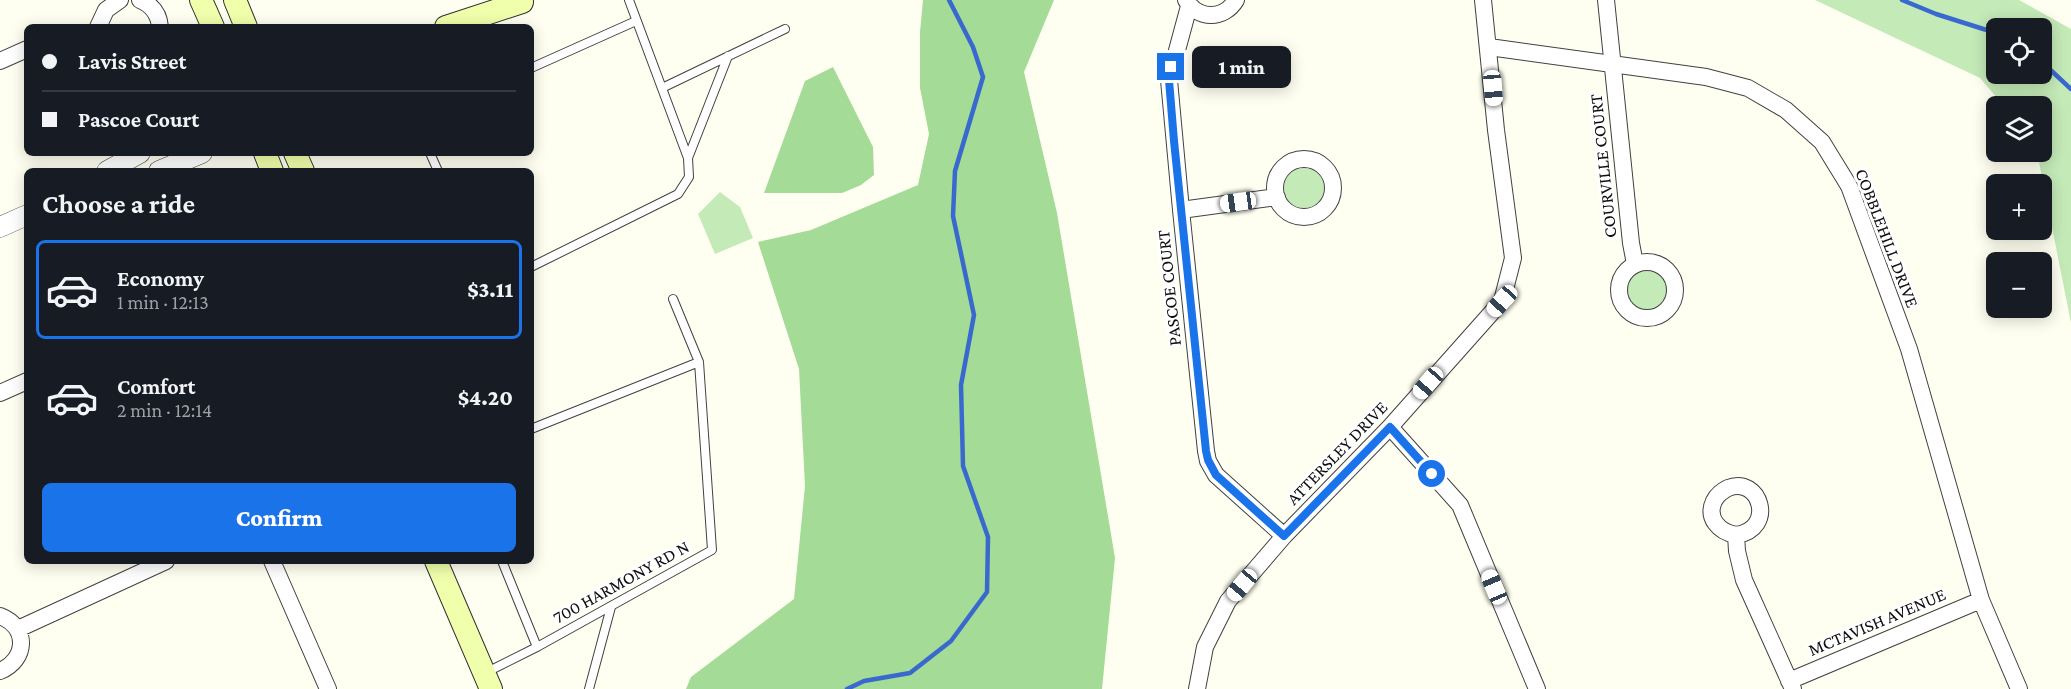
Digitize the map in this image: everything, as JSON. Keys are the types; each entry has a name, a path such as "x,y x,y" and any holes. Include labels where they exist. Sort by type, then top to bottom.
{"main road":[{"path":"201,0 212,24"},
{"path":"235,0 245,24"},
{"path":"455,24 524,1"},
{"path":"483,24 524,1"},
{"path":"437,564 488,681"}],"street":[{"path":"99,24 106,10 120,0"},
{"path":"140,0 152,8 158,16 159,24"},
{"name":"PASCOE COURT","path":"1236,0 1225,12 1215,15 1197,12 1187,3 1169,80 1208,460 1216,475 1284,536"},
{"name":"ATTERSLEY DRIVE","path":"1197,689 1205,647 1228,601 1284,536 1390,427 1502,301 1514,258 1496,130 1483,0"},
{"name":"COURVILLE COURT","path":"1606,0 1630,243 1635,264"},
{"name":"COBBLEHILL DRIVE","path":"1489,47 1706,77 1749,88 1786,110 1822,142 1850,186 1909,349 1981,600 2019,689"},
{"path":"0,61 24,50"},
{"path":"112,168 134,156"},
{"path":"166,168 195,156"},
{"path":"1181,210 1276,197"},
{"path":"0,226 24,216"},
{"path":"0,393 24,382"},
{"path":"1390,427 1460,505 1536,689"},
{"path":"1736,535 1737,551 1744,580 1791,685"},
{"path":"18,628 159,564"},
{"path":"273,564 328,689"},
{"name":"MCTAVISH AVENUE","path":"1791,685 1981,600"},
{"path":"0,616 18,628 21,640 21,650 17,659 0,671"}],"lane":[{"path":"534,266 678,194 689,177 688,158 628,0"},
{"path":"534,67 636,21"},
{"path":"662,88 785,29"},
{"path":"688,158 728,56"},
{"name":"700 HARMONY RD N","path":"488,681 537,647 712,550 699,362 673,299"},
{"path":"534,428 699,362"},
{"name":"700 HARMONY RD N","path":"503,564 537,647"},
{"path":"589,689 611,607"}],"green space":[{"path":"923,0 1054,0 1024,72 1057,213 1115,558 1102,689 686,689 691,677 794,599 805,486 799,369 758,242 811,230 918,185 929,134 920,88 920,32"},
{"path":"1815,0 2019,0 2051,18 1986,18 1986,84 2052,84 2052,18 2071,29 2071,323 2052,227 2052,174 2041,174 2039,162 2052,162 2052,96 1995,96 1980,78"},
{"path":"833,67 873,147 874,175 861,185 842,193 764,193 805,81"},
{"path":"1304,168 1312,169 1318,174 1323,180 1323,196 1318,202 1312,207 1304,208 1296,207 1290,202 1285,196 1284,188 1285,180 1290,174 1296,169"},
{"path":"720,192 740,207 753,238 715,254 698,214"},
{"path":"1648,269 1663,275 1669,290 1663,305 1648,311 1633,305 1627,290 1633,275"}],"waterway":[{"path":"847,689 864,681 910,673 951,641 987,592 988,537 963,466 961,385 974,315 953,216 955,171 983,77 973,47 949,0"},
{"path":"1902,0 1936,14 1986,30"},
{"path":"2052,71 2071,89"}],"route":[{"path":"1171,67 1169,80 1181,210 1206,451 1211,468 1284,536 1390,427 1432,474"}]}
